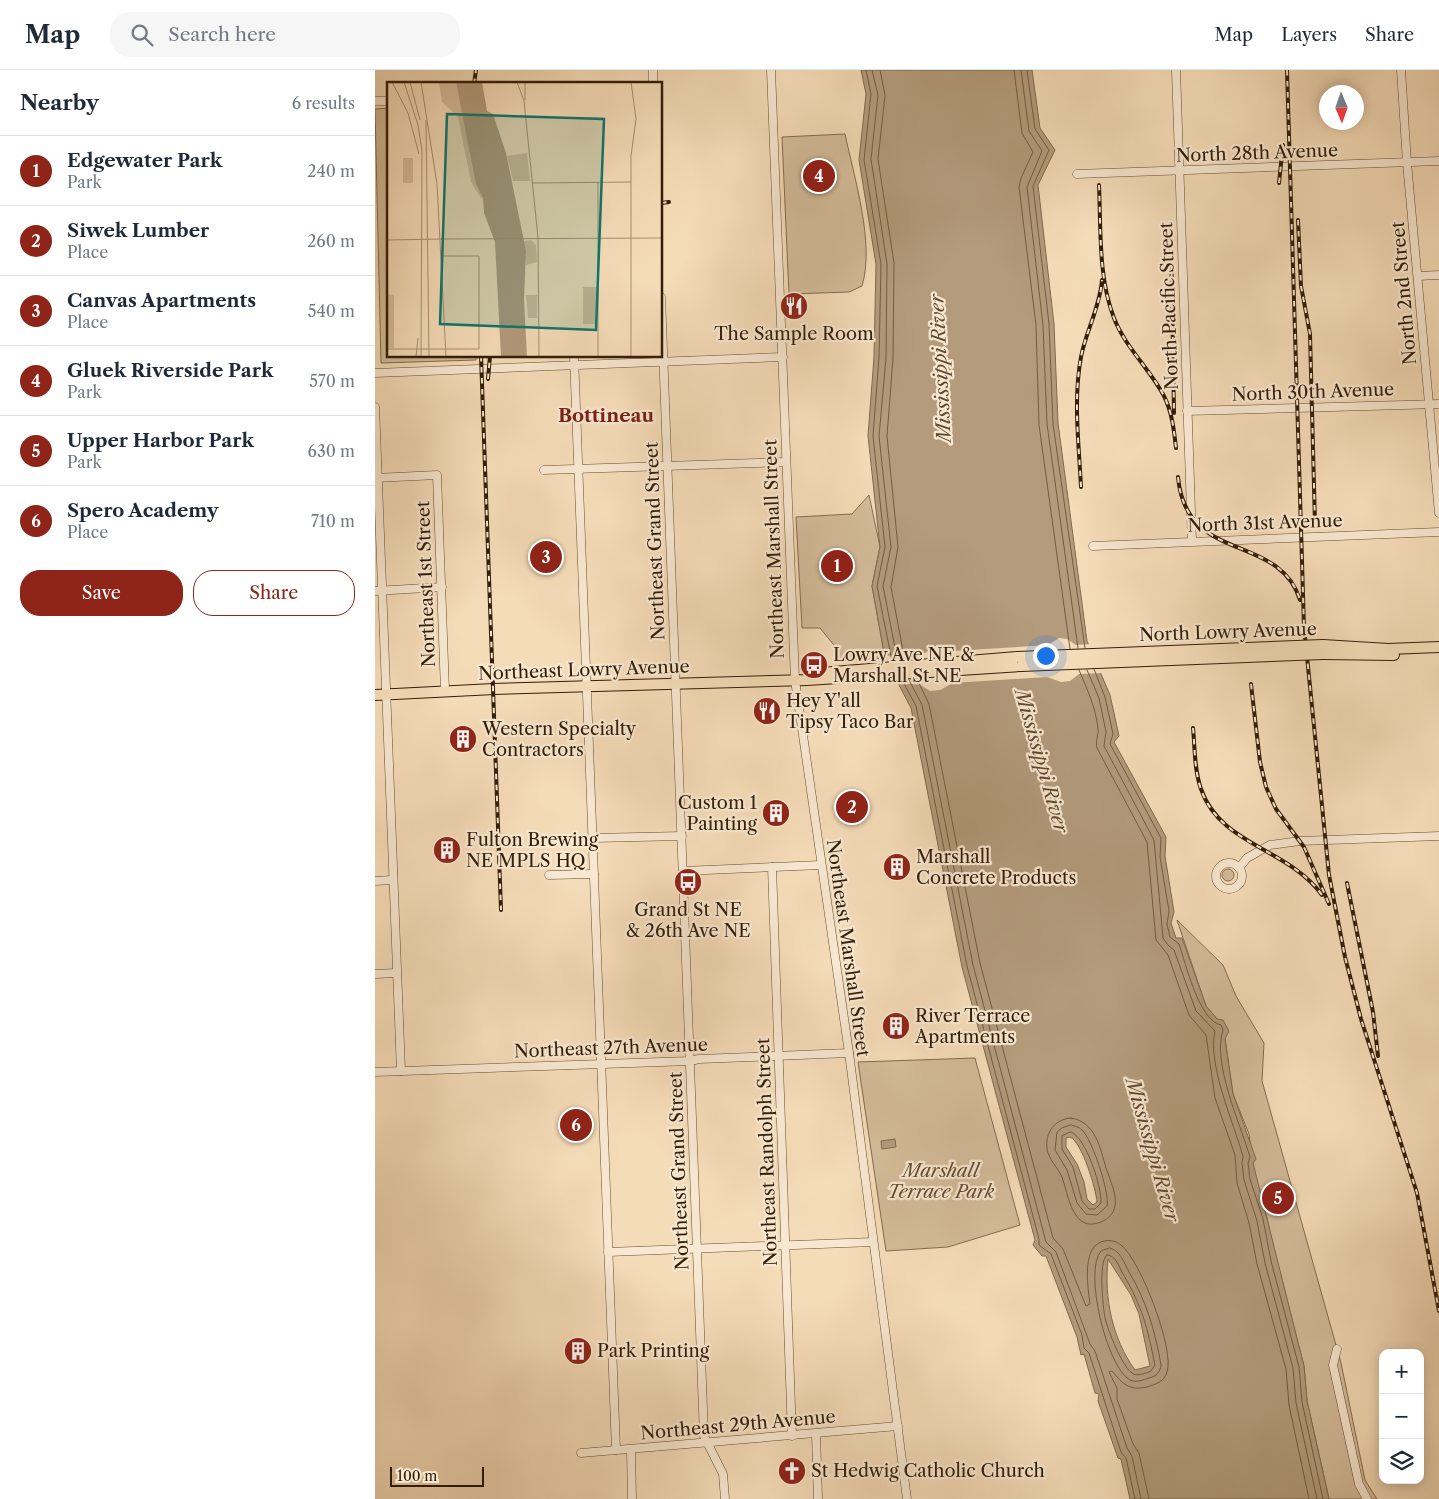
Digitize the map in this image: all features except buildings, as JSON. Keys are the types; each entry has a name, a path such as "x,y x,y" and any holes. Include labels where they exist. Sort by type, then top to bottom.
{"main road":[{"name":"North Lowry Avenue","path":"1019,662 1439,647"},
{"name":"North Lowry Avenue","path":"1323,650 1369,656 1439,654"},
{"name":"Northeast Lowry Avenue","path":"375,695 795,680 870,672 1019,662"}],"street":[{"name":"Northeast Marshall Street","path":"771,70 795,680 849,1054 907,1499"},
{"name":"North Pacific Street","path":"1176,70 1192,541"},
{"name":"North 2nd Street","path":"1401,70 1407,163 1439,513"},
{"name":"North 28th Avenue","path":"1077,174 1439,161"},
{"path":"1418,276 1439,275"},
{"name":"Northeast Grand Street","path":"663,340 704,1436 723,1474 725,1499"},
{"path":"375,373 783,357"},
{"path":"574,358 616,1450"},
{"name":"North 30th Avenue","path":"1187,411 1439,404"},
{"path":"375,407 378,590 387,694 392,880 401,1071"},
{"path":"544,470 785,462"},
{"name":"Northeast 1st Street","path":"377,478 437,475 445,691"},
{"name":"North 31st Avenue","path":"1093,546 1439,532"},
{"path":"378,590 442,588"},
{"path":"593,838 682,836"},
{"path":"1239,868 1247,858 1270,845 1300,841 1439,836"},
{"path":"683,871 821,865"},
{"name":"Northeast Randolph Street","path":"772,867 792,1436"},
{"path":"549,875 594,874"},
{"path":"375,881 392,880"},
{"path":"375,974 397,973"},
{"name":"Northeast 27th Avenue","path":"375,1072 849,1054"},
{"path":"608,1252 873,1242"},
{"path":"1337,1348 1333,1366 1359,1484 1367,1499"},
{"name":"Northeast 29th Avenue","path":"581,1453 898,1426"},
{"path":"816,1434 817,1499"},
{"path":"631,1450 632,1499"}],"green space":[{"path":"387,108 387,358 476,358 476,360 381,363 375,109"},
{"path":"845,134 865,231 866,251 862,286 849,292 789,294 782,137"},
{"path":"869,495 880,547 872,586 885,658 839,661 838,650 820,628 802,628 796,517 852,514"},
{"path":"1230,869 1233,870 1233,880 1226,881 1223,880 1222,873 1223,870"},
{"path":"1177,920 1223,965 1236,996 1264,1043 1262,1081 1341,1363 1365,1480 1377,1499 1329,1499 1307,1401 1304,1366 1267,1218 1255,1178 1249,1134 1233,1094 1225,1039 1217,1019 1206,1006"},
{"name":"Marshall Terrace Park","path":"975,1058 1020,1225 948,1247 886,1251 858,1062"}],"water":[{"name":"Mississippi River","path":"861,70 1032,70 1040,128 1055,150 1038,185 1054,324 1058,423 1087,641 1110,695 1119,736 1114,742 1166,837 1165,856 1174,912 1171,923 1176,938 1182,938 1206,1006 1217,1019 1223,1020 1229,1031 1225,1039 1233,1094 1256,1159 1253,1163 1304,1366 1307,1401 1329,1499 1130,1499 1121,1459 1118,1458 1098,1401 1099,1394 1095,1393 1084,1354 1081,1355 1077,1337 1046,1256 1042,1256 1033,1245 1035,1240 962,967 911,708 885,658 872,586 880,547 868,436 874,357 876,264 859,160 866,94","holes":["1070,1137 1079,1147 1088,1166 1097,1202 1093,1205 1087,1199 1084,1182 1077,1164 1066,1147 1066,1138","1108,1259 1131,1295 1139,1314 1150,1366 1135,1370 1127,1358 1115,1331 1107,1288"]},
{"path":"895,1139 896,1147 882,1149 881,1141"}],"pier":[{"path":"1059,638 1067,639 1076,645 1091,644 1103,673 1079,674 1070,681 1061,682 1047,677 953,683 940,690 930,691 919,684 896,684 882,656 925,653 935,646 952,651 1048,645"}],"railway":[{"path":"474,82 476,70"},
{"path":"1287,70 1304,627 1329,875 1345,957 1361,1019 1417,1193 1439,1311"},
{"path":"1279,183 1283,145"},
{"path":"1099,185 1101,252 1109,302 1124,339 1152,376 1167,402 1176,448"},
{"path":"663,203 669,202"},
{"path":"1298,220 1301,286 1310,334 1315,524"},
{"path":"1171,238 1174,413"},
{"path":"1081,487 1077,390 1083,347 1099,300 1102,280"},
{"path":"481,358 501,910"},
{"path":"488,379 490,358"},
{"path":"1178,477 1185,505 1197,524 1215,537 1273,564 1289,579 1300,600"},
{"path":"1251,684 1260,762 1266,787 1276,809 1304,847 1329,904"},
{"path":"1193,728 1197,774 1201,789 1210,808 1223,823 1239,835 1291,866 1308,879 1322,895"},
{"path":"1347,883 1373,1012 1378,1056"}],"place":[{"name":"Gluek Riverside Park","path":"819,176"},
{"name":"The Sample Room","path":"794,306"},
{"name":"Canvas Apartments","path":"546,557"},
{"name":"Edgewater Park","path":"837,566"},
{"name":"Lowry Ave NE & Marshall St NE","path":"814,665"},
{"name":"Hey Y'all Tipsy Taco Bar","path":"767,711"},
{"name":"Western Specialty Contractors","path":"463,739"},
{"name":"Siwek Lumber","path":"852,807"},
{"name":"Custom 1 Painting","path":"776,813"},
{"name":"Fulton Brewing NE MPLS HQ","path":"447,850"},
{"name":"Marshall Concrete Products","path":"897,867"},
{"name":"Grand St NE & 26th Ave NE","path":"688,882"},
{"name":"River Terrace Apartments","path":"896,1026"},
{"name":"Spero Academy","path":"576,1125"},
{"name":"Upper Harbor Park","path":"1278,1198"},
{"name":"Park Printing","path":"578,1351"},
{"name":"St Hedwig Catholic Church","path":"792,1471"}],"district":[{"name":"Bottineau","path":"606,415"}]}
